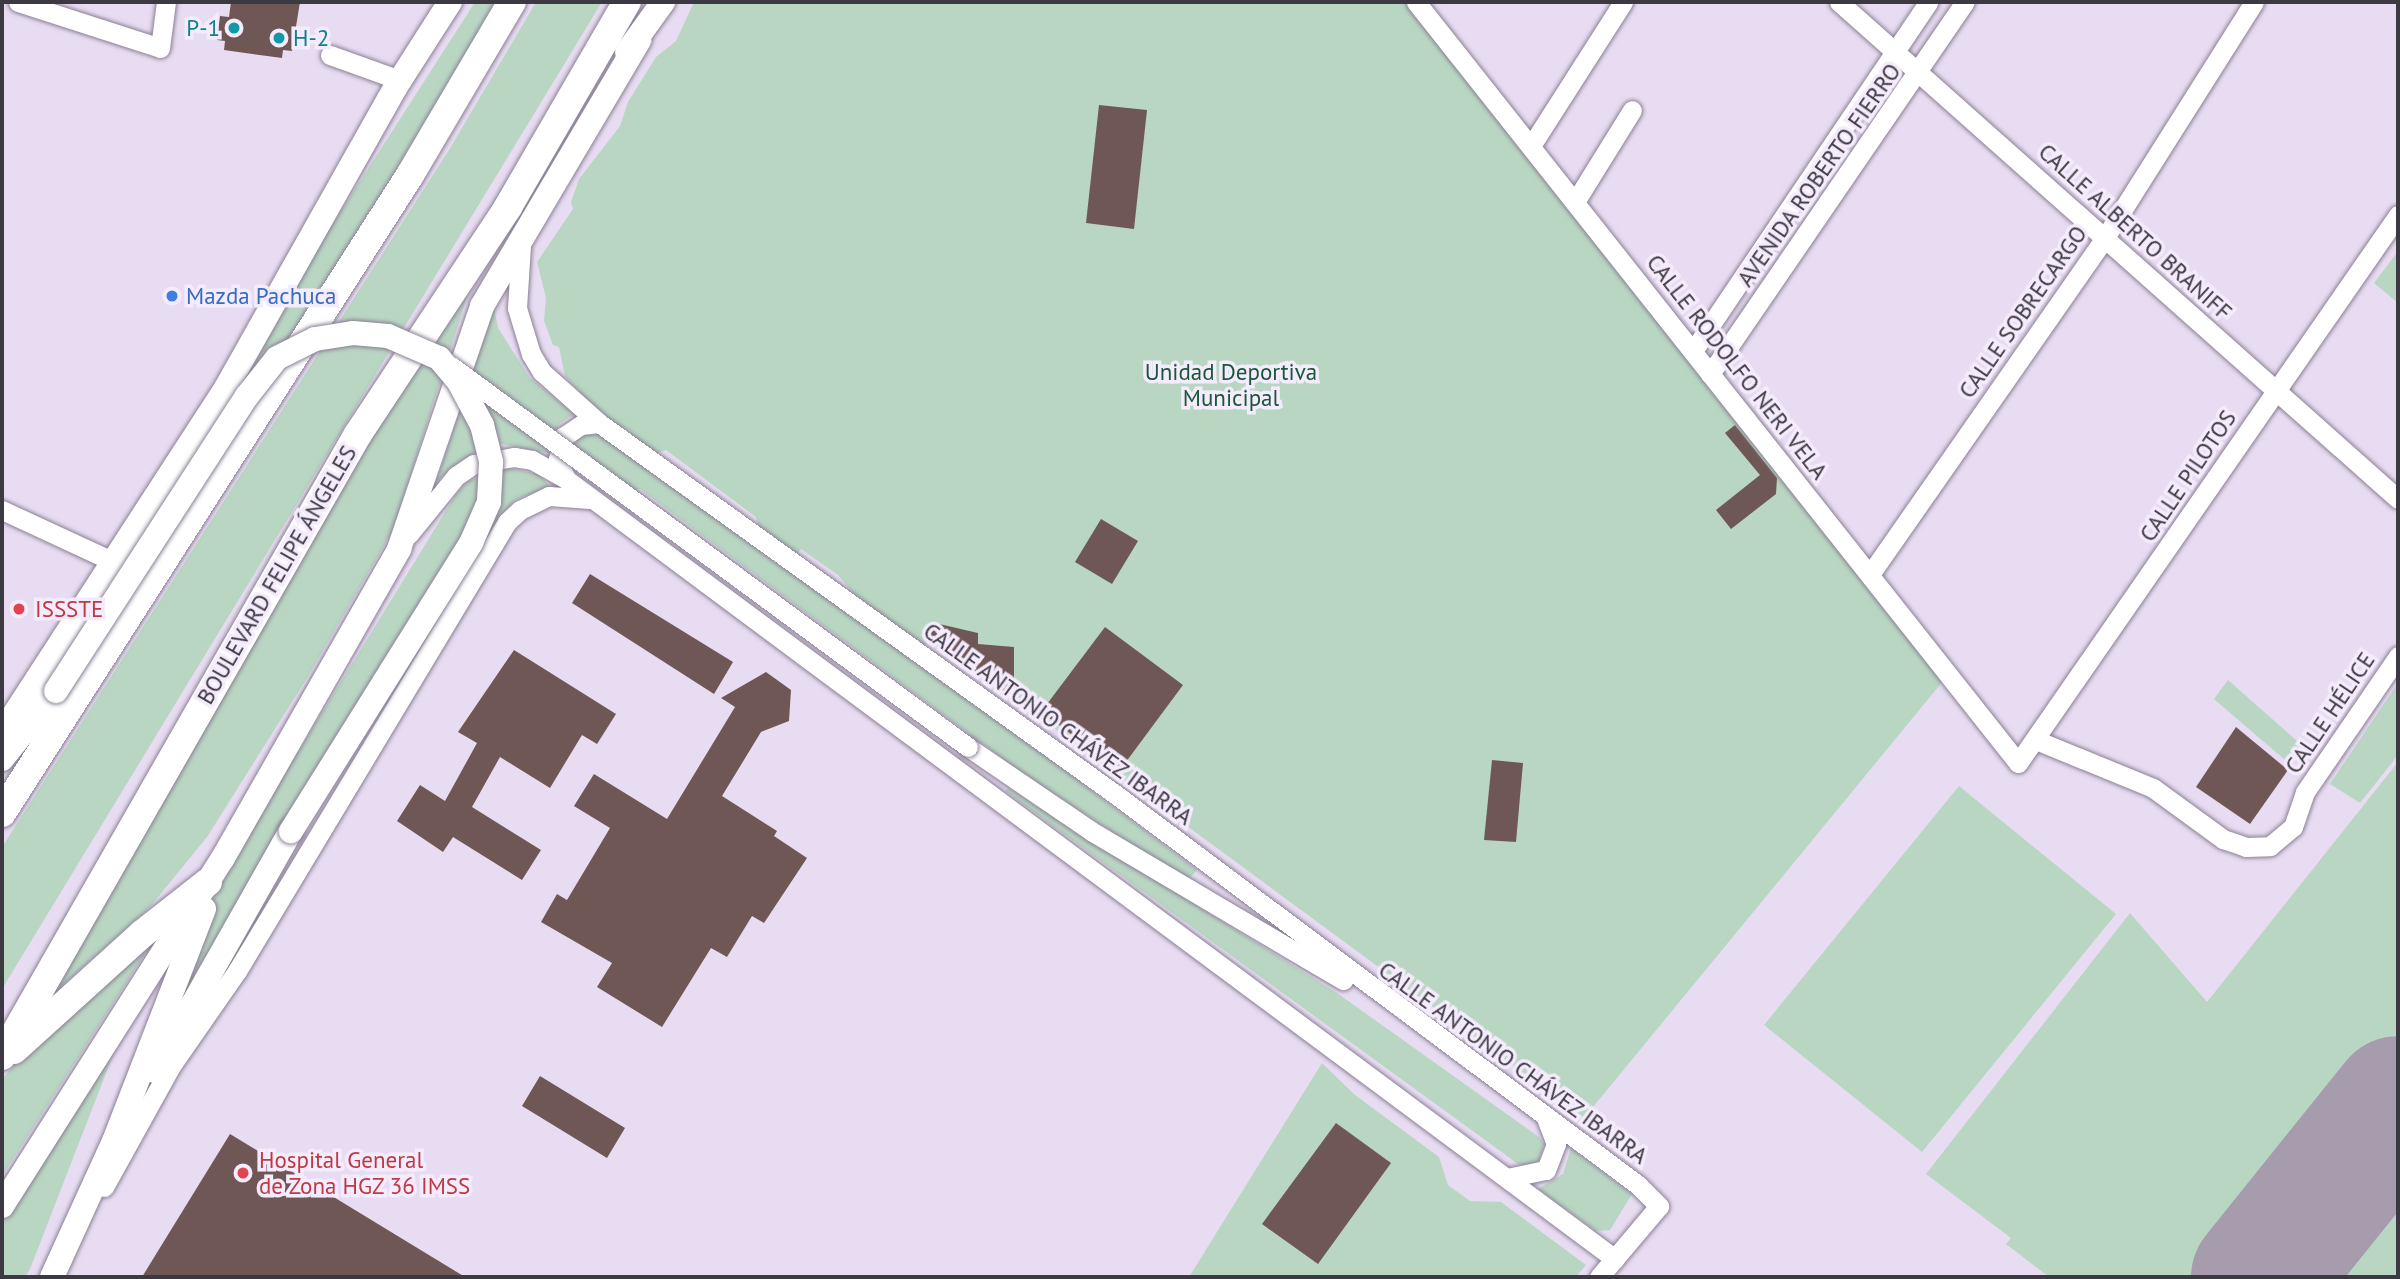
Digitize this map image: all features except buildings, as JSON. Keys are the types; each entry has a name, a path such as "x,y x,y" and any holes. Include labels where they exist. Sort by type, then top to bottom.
{"highway":[{"path":"2,813 395,198 512,2"},
{"name":"BOULEVARD FELIPE ÁNGELES","path":"2,1059 358,435 508,207 628,2"},
{"path":"2,1059 142,934 208,882"}],"main road":[{"path":"2,733 226,387 395,88 450,2"},
{"name":"BOULEVARD FELIPE ÁNGELES","path":"568,103 639,40 663,2"},
{"path":"2,1206 223,858 398,549 482,306 639,40"},
{"path":"2,759 56,691 247,396 277,358 315,340 353,333 388,336 439,358 459,382 482,425 491,462 489,502 471,542 291,831 114,1141"},
{"path":"19,786 23,767 40,732 36,715"},
{"path":"52,1276 114,1141 223,858"}],"street":[{"path":"18,2 160,48 166,2"},
{"name":"CALLE RODOLFO NERI VELA","path":"1416,2 1871,573 2018,763"},
{"path":"1531,146 1623,2"},
{"name":"CALLE ALBERTO BRANIFF","path":"1839,2 1918,75 2106,236 2398,499"},
{"name":"AVENIDA ROBERTO FIERRO","path":"1693,351 1928,2"},
{"name":"AVENIDA ROBERTO FIERRO","path":"1710,374 1918,75 1965,2"},
{"name":"CALLE SOBRECARGO","path":"1871,573 2106,236 2254,2"},
{"path":"330,55 397,79 395,88"},
{"path":"1575,202 1632,110"},
{"name":"CALLE PILOTOS","path":"2018,763 2398,215"},
{"name":"CALLE ANTONIO CHÁVEZ IBARRA","path":"524,233 517,263 521,331 542,372 599,423 1119,797 1422,1027 1638,1185 1659,1206 1615,1259"},
{"path":"439,358 494,394 968,747 1091,831 1422,1027"},
{"path":"566,479 558,460 563,437 581,425 599,423"},
{"path":"398,549 435,498 474,464 514,457 532,460 566,479 598,500 1615,1259 1599,1277"},
{"path":"52,1276 172,1066 237,971 507,522 520,509 549,496 598,500"},
{"path":"2,510 112,561"},
{"name":"CALLE HÉLICE","path":"2036,740 2153,788 2223,839 2246,847 2270,846 2293,827 2305,792 2398,656"},
{"path":"1507,1178 1546,1170 1556,1144 1547,1120"}],"green space":[{"path":"475,2 500,2 382,201 255,392 232,381"},
{"path":"536,2 602,2 2,989 2,847 449,150"},
{"name":"Unidad Deportiva Municipal","path":"694,2 1416,2 1948,675 1584,1118 1010,696 935,643 922,645 864,606 838,575 801,549 797,554 761,536 756,517 666,450 658,453 636,443 630,431 602,417 565,376 559,347 553,345 544,321 546,298 537,262 573,209 571,202 579,179 620,126 628,102 656,57 676,41"},
{"path":"2398,251 2398,303 2374,283"},
{"path":"459,292 467,297 393,530 307,678 207,837 149,908 28,1016"},
{"path":"494,308 498,328 530,378 574,414 559,424 548,453 497,443 463,459 436,482"},
{"path":"597,432 1066,771 1197,870 1187,881 1018,770 640,489 617,492 574,445 582,434"},
{"path":"501,467 539,474 550,487 516,499 503,513 404,673 233,914 163,1025 225,871 455,496 467,482"},
{"path":"2228,680 2306,749 2291,765 2214,699"},
{"path":"2398,683 2398,755 2360,803 2330,784"},
{"path":"2398,762 2398,1033 2200,1277 2049,1277 2006,1244 2011,1238 1926,1174 2130,913 2207,1002"},
{"path":"1959,786 2116,914 1922,1152 1764,1025"},
{"path":"1008,788 1337,993 1539,1137 1544,1144 1540,1160 1527,1166 1518,1164 1005,791"},
{"path":"155,938 2,1176 2,1079 49,1026"},
{"path":"131,1009 30,1269 25,1277 2,1277 2,1213"},
{"path":"1322,1063 1355,1095 1439,1157 1448,1185 1470,1201 1501,1202 1586,1265 1576,1277 1189,1277"},
{"path":"1571,1148 1632,1194 1610,1230 1596,1231 1538,1189 1563,1174"},
{"path":"2398,1169 2398,1277 2311,1277"}],"runway":[{"path":"2258,1277 2398,1103"}],"place":[{"name":"P-1","path":"234,28"},
{"name":"H-2","path":"279,38"},
{"name":"Mazda Pachuca","path":"172,296"},
{"name":"ISSSTE","path":"19,609"},
{"name":"Hospital General de Zona HGZ 36 IMSS","path":"243,1173"}]}
